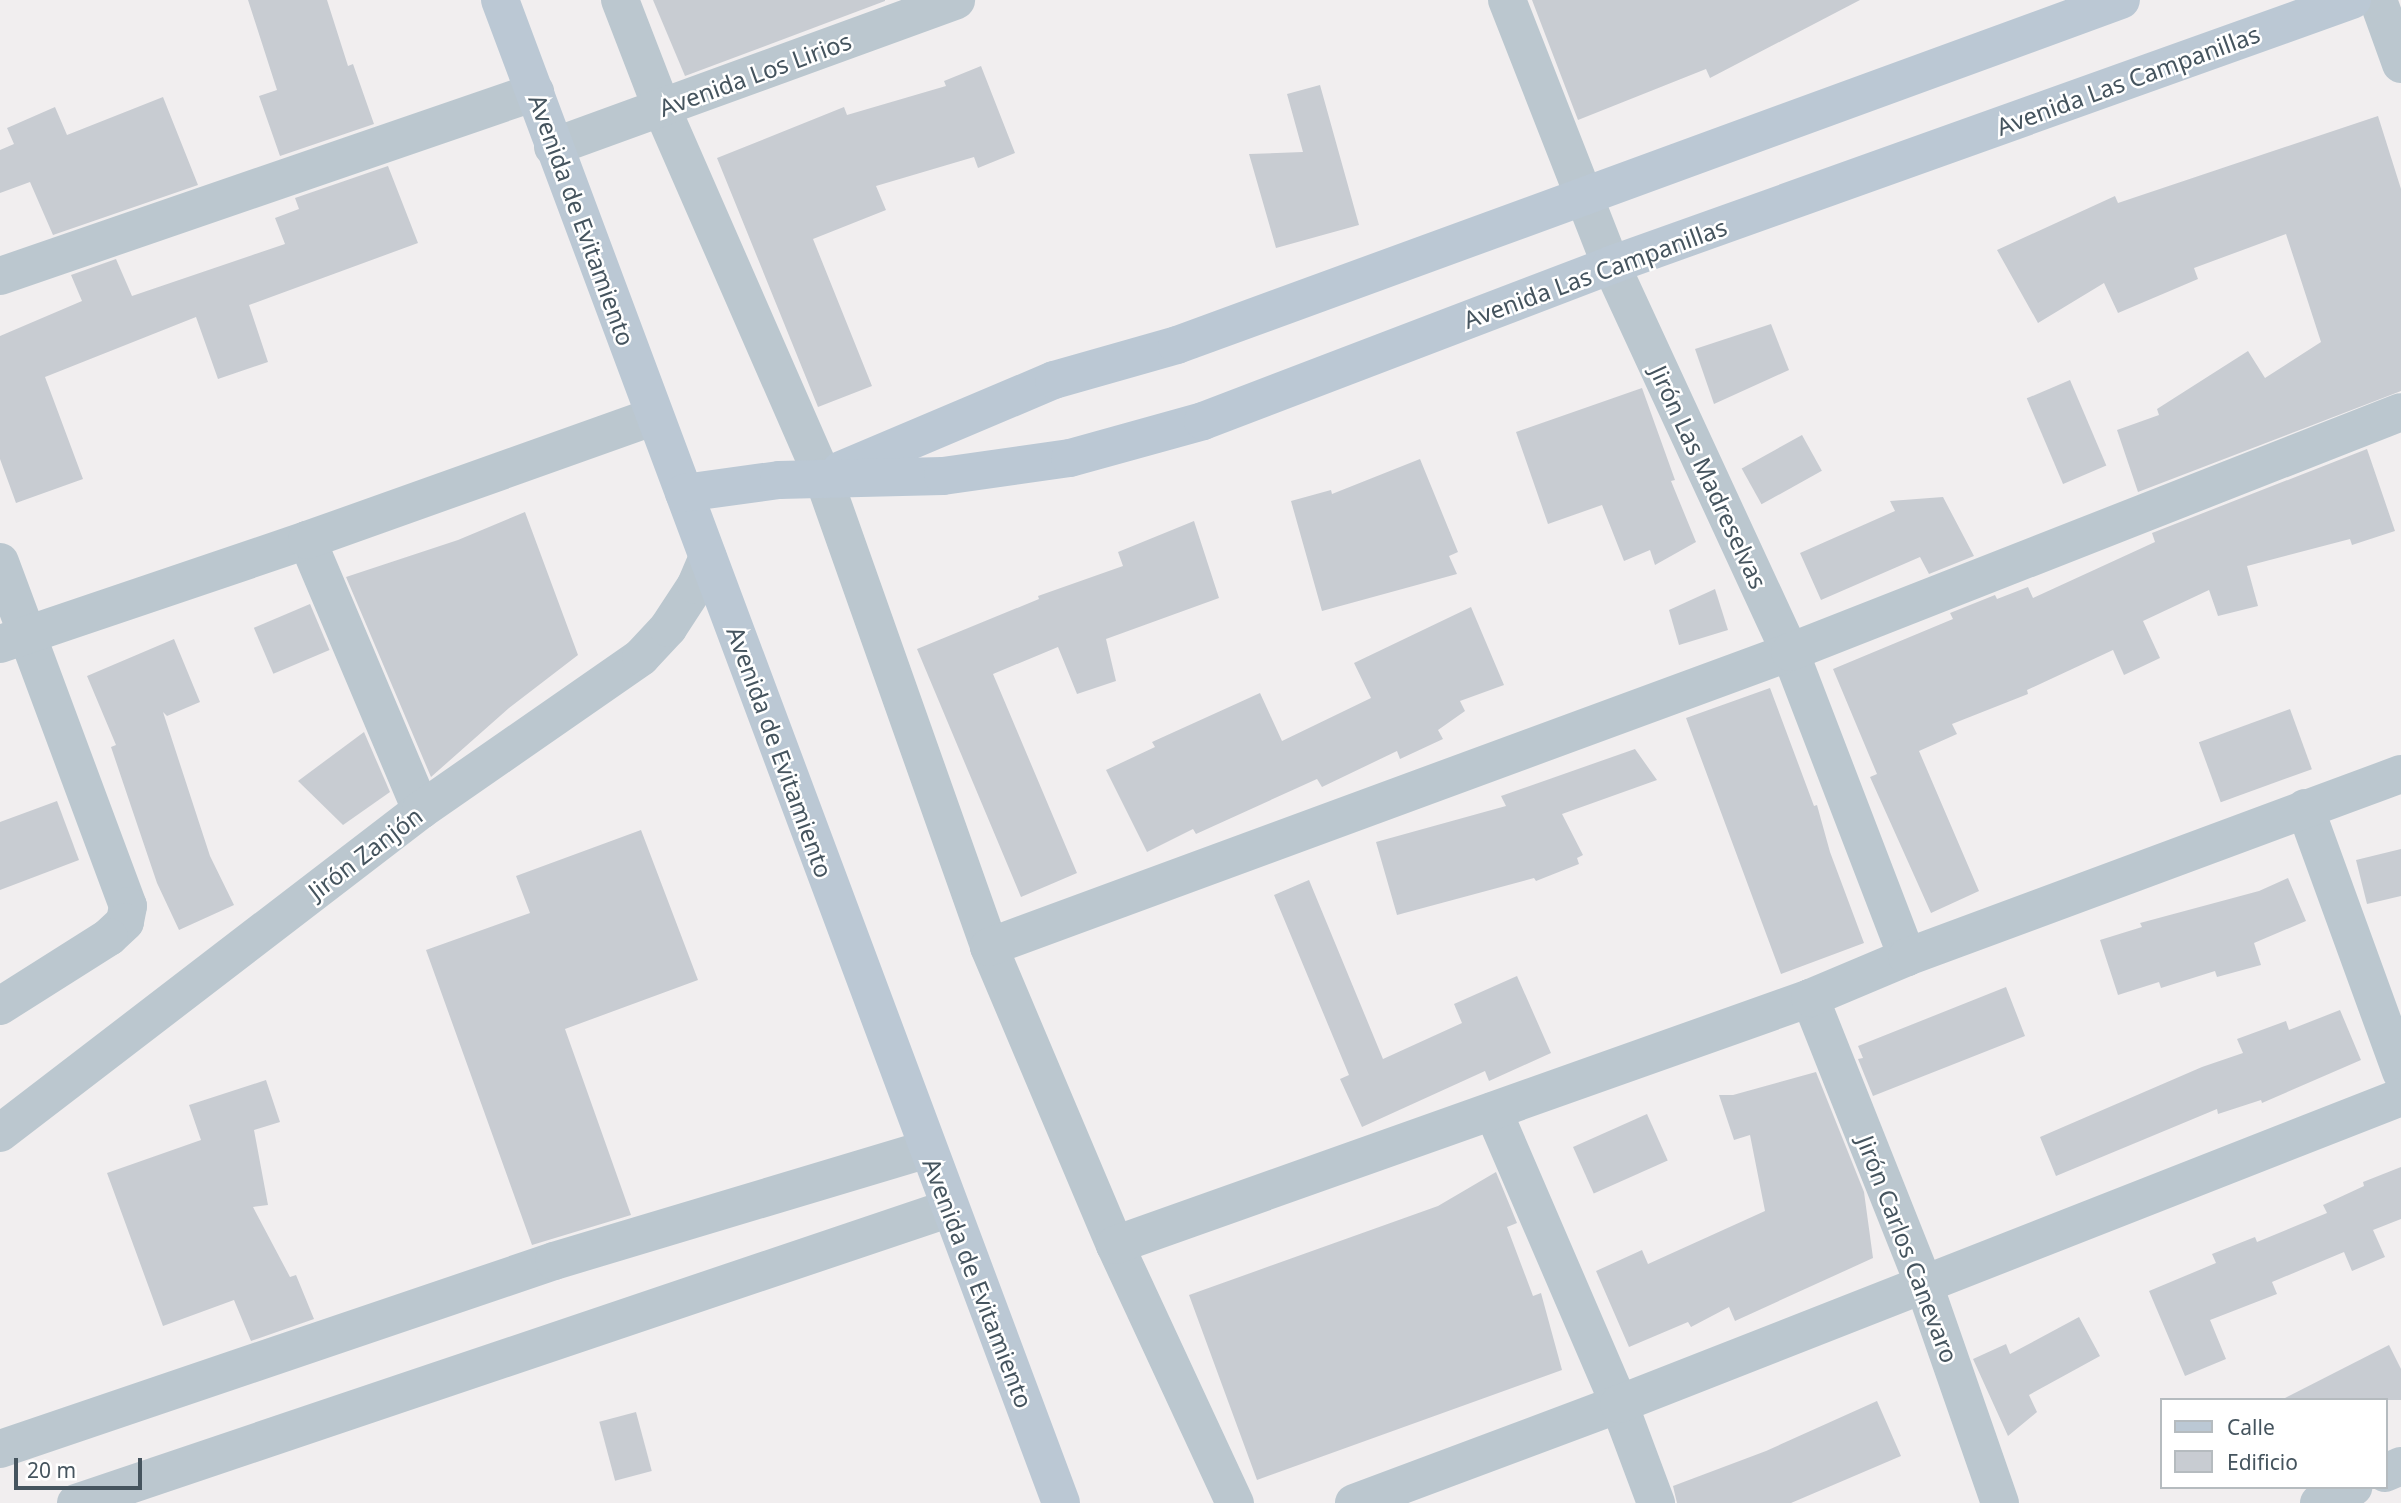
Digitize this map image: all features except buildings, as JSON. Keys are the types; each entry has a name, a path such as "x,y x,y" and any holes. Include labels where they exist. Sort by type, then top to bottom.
{"street":[{"name":"Avenida de Evitamiento","path":"500,0 1061,1503"},
{"path":"620,0 662,109 823,478 989,947 1115,1245 1235,1503"},
{"name":"Avenida Los Lirios","path":"553,147 956,0"},
{"name":"Jirón Las Madreselvas","path":"1507,0 1611,265 1790,652 1907,957"},
{"name":"Avenida Las Campanillas","path":"823,478 1054,380 1177,345 2122,0"},
{"name":"Avenida Las Campanillas","path":"684,493 823,478 943,476 1070,458 1203,421 1611,265 2352,0"},
{"path":"2378,0 2401,65"},
{"path":"0,276 535,92"},
{"path":"989,947 1790,652 2401,412"},
{"path":"14,639 307,540 655,416"},
{"path":"307,540 421,810"},
{"name":"Jirón Zanjón","path":"0,1133 421,810 641,657 668,628 696,585 708,557"},
{"path":"0,562 14,639 128,906 125,922 109,937 0,1006"},
{"path":"1115,1245 1810,998 1907,957 2305,808 2401,775"},
{"path":"2305,808 2401,1072"},
{"name":"Jirón Carlos Canevaro","path":"1810,998 1923,1282 2000,1503"},
{"path":"1354,1503 1619,1404 1923,1282 2401,1097"},
{"path":"1493,1111 1619,1404 1656,1503"},
{"path":"0,1449 554,1261 927,1149"},
{"path":"76,1503 950,1208"},
{"path":"2319,1503 2350,1489"}]}
